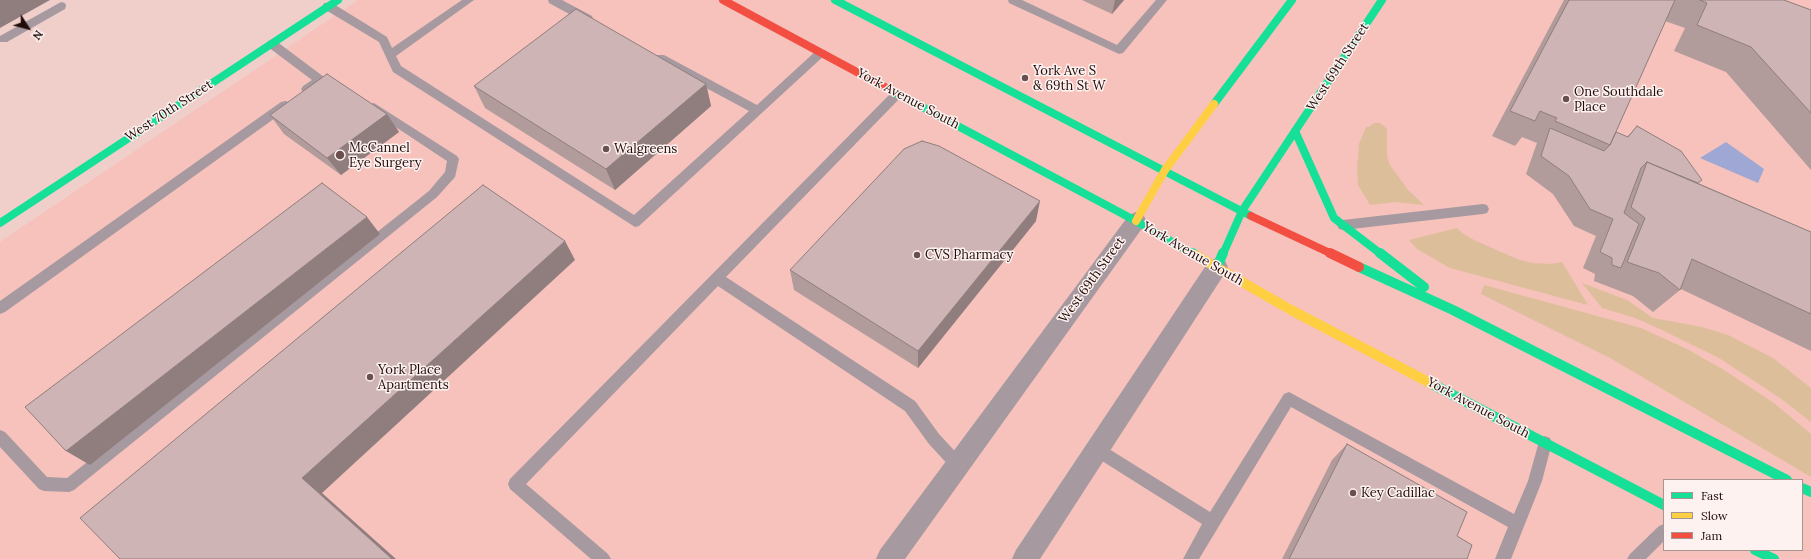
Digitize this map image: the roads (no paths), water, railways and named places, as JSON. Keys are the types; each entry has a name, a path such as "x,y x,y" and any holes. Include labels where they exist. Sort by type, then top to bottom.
{"street":[{"name":"York Avenue South","path":"723,0 1136,221 1292,310 1663,504"},
{"path":"835,0 1242,211 1321,250 1453,310 1785,479"},
{"name":"West 69th Street","path":"889,559 1136,221 1165,170 1292,0"},
{"name":"West 69th Street","path":"1025,559 1216,267 1242,211 1382,0"},
{"name":"West 70th Street","path":"0,223 333,3"},
{"path":"1295,132 1334,218 1453,310"},
{"path":"1757,551 1774,559"}],"lane":[{"path":"390,55 468,0"},
{"path":"553,0 598,24"},
{"path":"1012,0 1119,50 1162,0"},
{"path":"333,3 383,40 396,70 635,222 821,53"},
{"path":"3,39 61,6"},
{"path":"0,308 326,81 272,44"},
{"path":"653,54 757,110"},
{"path":"603,559 515,484 897,94"},
{"path":"0,437 44,484 69,485 433,194 451,174 453,159 363,100"},
{"path":"1343,225 1482,209"},
{"path":"717,278 910,406 934,439 957,464"},
{"path":"1191,559 1212,522 1289,398 1517,524"},
{"path":"1503,559 1534,481 1545,443"},
{"path":"1096,449 1212,522"},
{"path":"1635,559 1663,532"}],"water":[{"path":"1726,142 1764,169 1758,183 1700,158"}],"place":[{"name":"York Ave S & 69th St W","path":"1025,78"},
{"name":"One Southdale Place","path":"1566,99"},
{"name":"Walgreens","path":"606,149"},
{"name":"McCannel Eye Surgery","path":"340,155"},
{"name":"CVS Pharmacy","path":"917,255"},
{"name":"York Place Apartments","path":"370,377"},
{"name":"Key Cadillac","path":"1353,493"}]}
